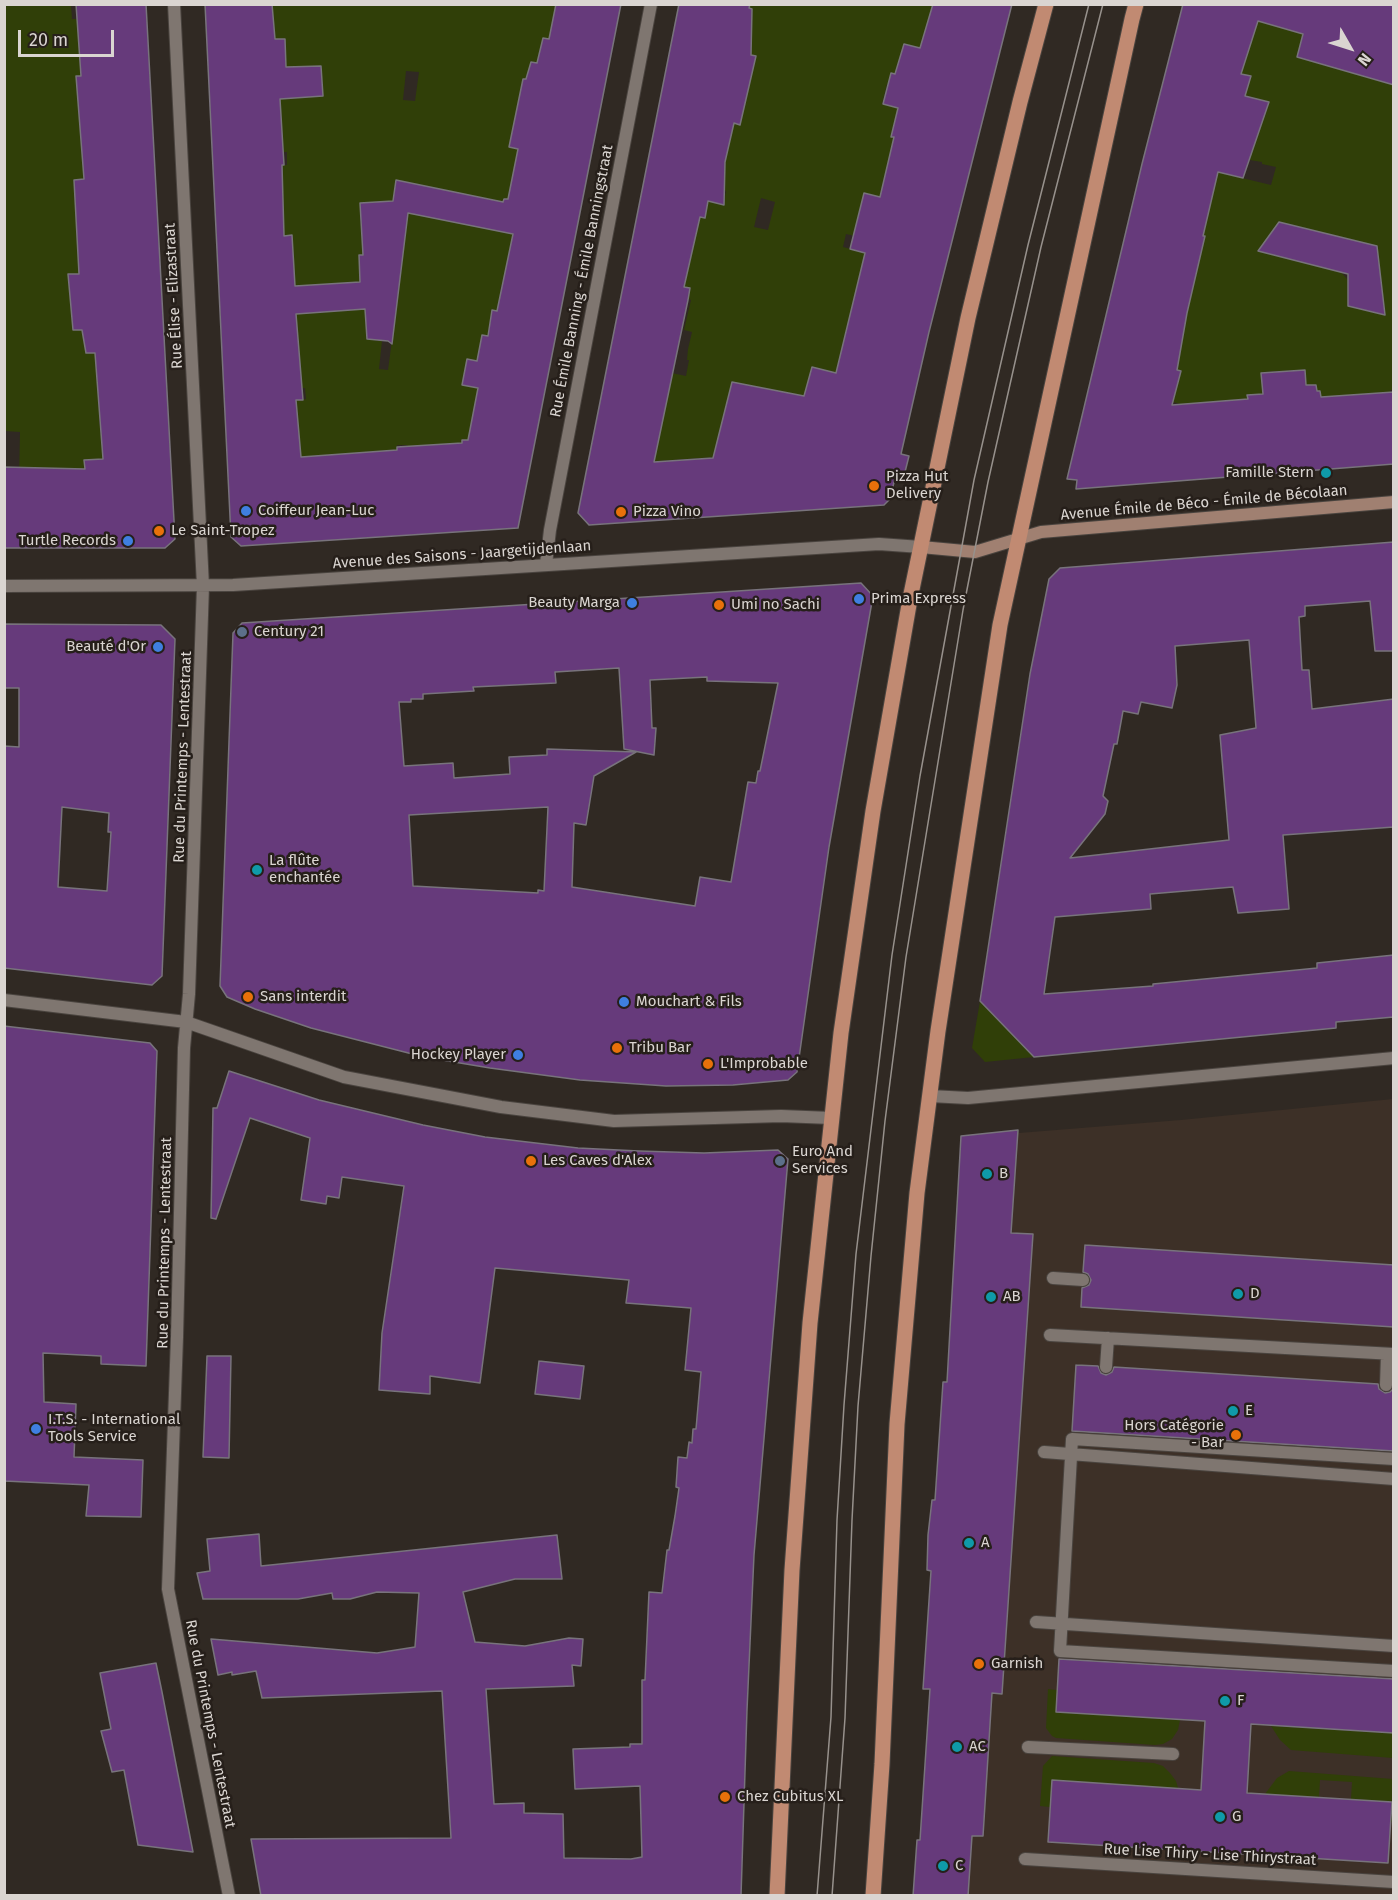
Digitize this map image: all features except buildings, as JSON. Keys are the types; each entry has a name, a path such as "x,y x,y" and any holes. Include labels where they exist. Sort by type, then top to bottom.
{"main road":[{"path":"777,1896 792,1570 810,1323 841,1033 873,811 910,599 968,318 1020,102 1047,4"},
{"path":"873,1896 884,1717 897,1424 917,1193 938,1031 1000,625 1136,4"}],"street":[{"name":"Rue Élise - Elizastraat","path":"174,4 203,586"},
{"name":"Rue Émile Banning - Émile Banningstraat","path":"546,564 550,530 651,4"},
{"name":"Avenue Émile de Béco - Émile de Bécolaan","path":"921,547 975,552 1041,532 1394,502"},
{"name":"Avenue des Saisons - Jaargetijdenlaan","path":"4,586 203,586 879,544 921,547"},
{"name":"Rue du Printemps - Lentestraat","path":"203,586 168,1589 229,1896"},
{"path":"4,1000 186,1022 344,1077 501,1107 614,1121 781,1116 831,1118"},
{"path":"930,1096 968,1098 1394,1058"},
{"path":"1053,1278 1083,1280"},
{"path":"1050,1335 1390,1354 1386,1385"},
{"path":"1106,1367 1108,1338"},
{"path":"1394,1459 1072,1439 1060,1651 1394,1671"},
{"path":"1044,1452 1394,1479"},
{"path":"1036,1622 1394,1646"},
{"path":"1028,1747 1173,1754"},
{"name":"Rue Lise Thiry - Lise Thirystraat","path":"1025,1859 1394,1882"}],"shaded area":[{"path":"1393,1099 1393,1895 913,1896 917,1840 920,1839 930,1689 923,1689 931,1571 927,1570 928,1535 932,1500 935,1499 943,1382 947,1382 961,1136 1018,1130 1019,1133 1181,1120"}],"green space":[{"path":"5,5 71,5 72,19 77,19 86,48 84,179 74,180 74,192 78,192 77,229 91,274 68,274 73,330 91,329 99,406 119,418 99,419 101,434 104,434 107,459 85,460 85,476 19,480 20,432 5,431"},
{"path":"272,5 556,5 555,40 543,38 537,63 531,62 509,147 518,149 510,199 504,199 503,204 513,234 503,285 501,285 498,311 492,310 488,336 491,346 462,385 478,388 491,443 447,452 446,444 434,444 434,462 408,464 407,445 397,445 397,459 301,475 290,401 306,399 305,388 300,388 287,314 326,312 276,299 292,236 284,236 281,165 287,165 287,152 283,152 275,97 323,95 321,66 280,68 285,54 285,39 275,39","holes":["406,71 419,72 415,101 403,100","396,180 470,196 394,210 389,260 402,265 388,370 379,369 382,341 367,339 365,309 338,311 365,282 364,266 359,266 359,255 372,254 361,230 360,203 393,201"]},
{"path":"750,5 933,5 921,48 904,44 895,74 887,84 882,104 898,108 891,136 894,137 883,198 865,193 864,238 846,234 843,247 866,253 836,373 812,368 809,377 830,403 732,382 723,417 752,422 730,456 629,463 662,371 686,376 692,332 684,330 691,300 687,298 689,288 684,287 700,217 705,218 708,201 723,205 726,191 713,188 732,131 745,40 752,9","holes":["761,198 775,202 768,230 754,227"]},
{"path":"1254,20 1303,34 1297,57 1393,85 1393,390 1390,390 1390,393 1321,398 1316,385 1306,385 1305,370 1262,372 1263,394 1248,396 1248,399 1192,407 1173,402 1181,371 1152,363 1184,330 1205,236 1201,235 1213,171 1271,185 1276,167 1238,158 1251,111 1265,116 1269,102 1245,95 1251,76 1241,74","holes":["1279,222 1377,246 1385,315 1349,306 1349,281 1340,271 1258,250"]},
{"path":"980,1001 1034,1057 985,1062 972,1048"},
{"path":"1048,1689 1057,1690 1056,1712 1180,1720 1178,1730 1172,1739 1155,1745 1056,1738 1046,1728"},
{"path":"1271,1726 1393,1733 1393,1758 1291,1750 1280,1740"},
{"path":"1052,1756 1154,1763 1163,1766 1170,1773 1178,1788 1052,1780 1050,1807 1040,1806 1043,1766"},
{"path":"1289,1771 1393,1779 1393,1822 1391,1822 1392,1802 1351,1799 1352,1782 1320,1780 1319,1797 1265,1794 1277,1778"}],"tram line":[{"path":"817,1896 831,1717 837,1520 856,1254 892,955 920,776 974,480 1028,245 1089,4"},
{"path":"832,1896 845,1718 858,1406 885,1121 906,957 963,610 988,482 1041,247 1103,4"}],"place":[{"name":"Famille Stern","path":"1326,473"},
{"name":"Pizza Hut Delivery","path":"874,486"},
{"name":"Coiffeur Jean-Luc","path":"246,511"},
{"name":"Pizza Vino","path":"621,512"},
{"name":"Le Saint-Tropez","path":"159,531"},
{"name":"Turtle Records","path":"128,541"},
{"name":"Prima Express","path":"859,599"},
{"name":"Beauty Marga","path":"632,603"},
{"name":"Umi no Sachi","path":"719,605"},
{"name":"Century 21","path":"242,632"},
{"name":"Beauté d'Or","path":"158,647"},
{"name":"La flûte enchantée","path":"257,870"},
{"name":"Sans interdit","path":"248,997"},
{"name":"Mouchart & Fils","path":"624,1002"},
{"name":"Tribu Bar","path":"617,1048"},
{"name":"Hockey Player","path":"518,1055"},
{"name":"L'Improbable","path":"708,1064"},
{"name":"Les Caves d'Alex","path":"531,1161"},
{"name":"Euro And Services","path":"780,1161"},
{"name":"B","path":"987,1174"},
{"name":"D","path":"1238,1294"},
{"name":"AB","path":"991,1297"},
{"name":"E","path":"1233,1411"},
{"name":"I.T.S. - International Tools Service","path":"36,1429"},
{"name":"Hors Catégorie - Bar","path":"1236,1435"},
{"name":"A","path":"969,1543"},
{"name":"Garnish","path":"979,1664"},
{"name":"F","path":"1225,1701"},
{"name":"AC","path":"957,1747"},
{"name":"Chez Cubitus XL","path":"725,1797"},
{"name":"G","path":"1220,1817"},
{"name":"C","path":"943,1866"}]}
